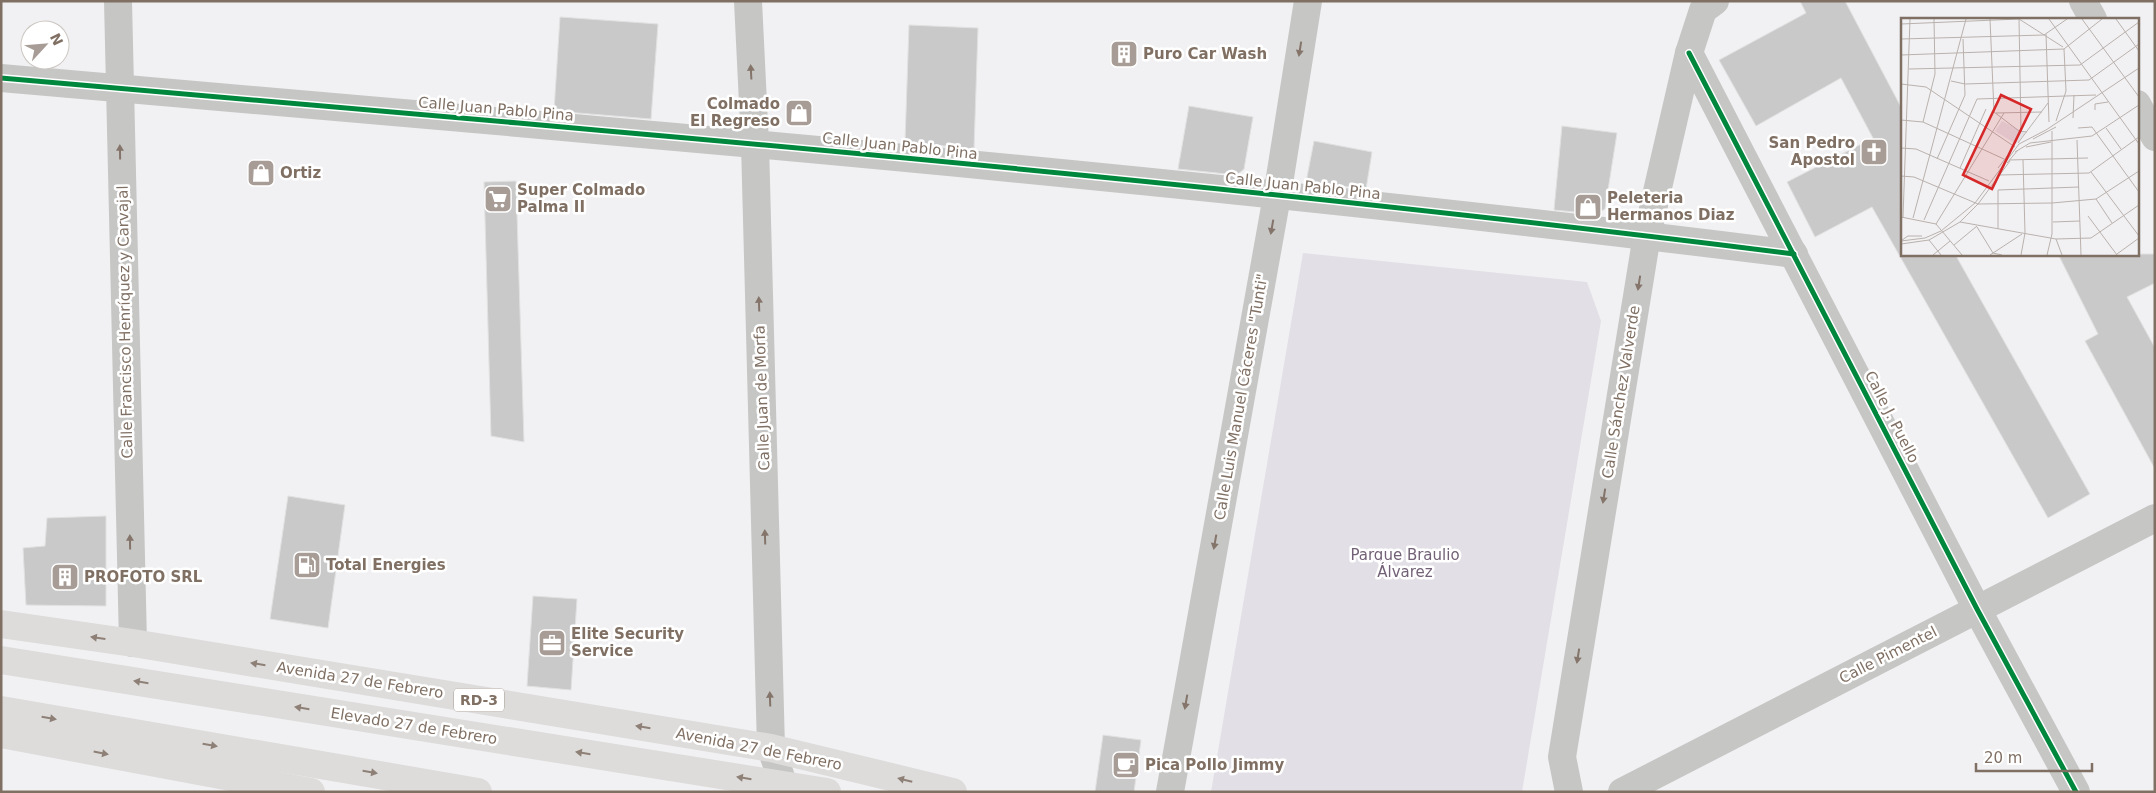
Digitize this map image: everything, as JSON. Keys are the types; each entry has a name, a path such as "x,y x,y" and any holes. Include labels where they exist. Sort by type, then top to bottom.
{"main road":[{"name":"Avenida 27 de Febrero","path":"1,624 133,643 771,748 953,792"},
{"name":"Elevado 27 de Febrero","path":"1,660 826,792"},
{"path":"1,710 478,792"},
{"path":"1,734 311,792"}],"street":[{"name":"Calle Francisco Henríquez y Carvajal","path":"118,1 133,643"},
{"name":"Calle Juan de Morfa","path":"748,1 754,144 771,748 786,792"},
{"name":"Calle Luis Manuel Cáceres \"Tunti\"","path":"1170,792 1277,196 1308,1"},
{"name":"Calle Sánchez Valverde","path":"1569,792 1562,757 1647,235 1689,53 1703,10 1715,1"},
{"path":"2083,1 2092,18"},
{"name":"Calle J. Puello","path":"1689,53 1977,609 2076,792"},
{"name":"Calle Juan Pablo Pina","path":"1,78 754,144 1647,235 1794,254"},
{"path":"2138,106 2155,137"},
{"name":"Calle Pimentel","path":"1622,792 2155,518"}],"green space":[{"name":"Parque Braulio Álvarez","path":"1303,253 1587,282 1601,321 1522,792 1211,792"}],"building":[{"path":"1800,1 1845,1 1901,107 1901,255 1956,255 2090,494 2048,518 1872,207 1815,237 1787,182 1873,138 1841,78 1756,126 1719,60 1806,13"},
{"path":"560,17 658,24 651,119 554,111"},
{"path":"909,25 978,28 974,149 905,142"},
{"path":"1189,106 1253,117 1244,169 1237,175 1178,169"},
{"path":"1562,126 1617,133 1605,209 1596,214 1554,210"},
{"path":"1314,141 1372,152 1366,189 1306,182"},
{"path":"516,181 524,442 491,436 484,182"},
{"path":"2155,254 2155,283 2127,297 2155,348 2155,469 2085,341 2098,334 2058,255"},
{"name":"Total Energies","path":"288,496 345,505 328,628 270,619"},
{"name":"PROFOTO SRL","path":"106,516 106,606 26,605 23,548 45,546 47,518"},
{"name":"Elite Security Service","path":"533,596 577,599 571,690 527,686"},
{"path":"1103,735 1141,740 1134,792 1095,792"}],"cycle path":[{"path":"1689,53 1977,609 2076,792"},
{"path":"1,78 1046,171 1495,218 1794,254"}],"place":[{"name":"Puro Car Wash","path":"1124,54"},
{"name":"Colmado El Regreso","path":"799,113"},
{"name":"San Pedro Apostol","path":"1874,152"},
{"name":"Ortiz","path":"261,173"},
{"name":"Super Colmado Palma II","path":"498,199"},
{"name":"Peleteria Hermanos Diaz","path":"1588,207"},
{"name":"Total Energies","path":"307,565"},
{"name":"PROFOTO SRL","path":"65,577"},
{"name":"Elite Security Service","path":"552,643"},
{"name":"Pica Pollo Jimmy","path":"1126,765"}]}
